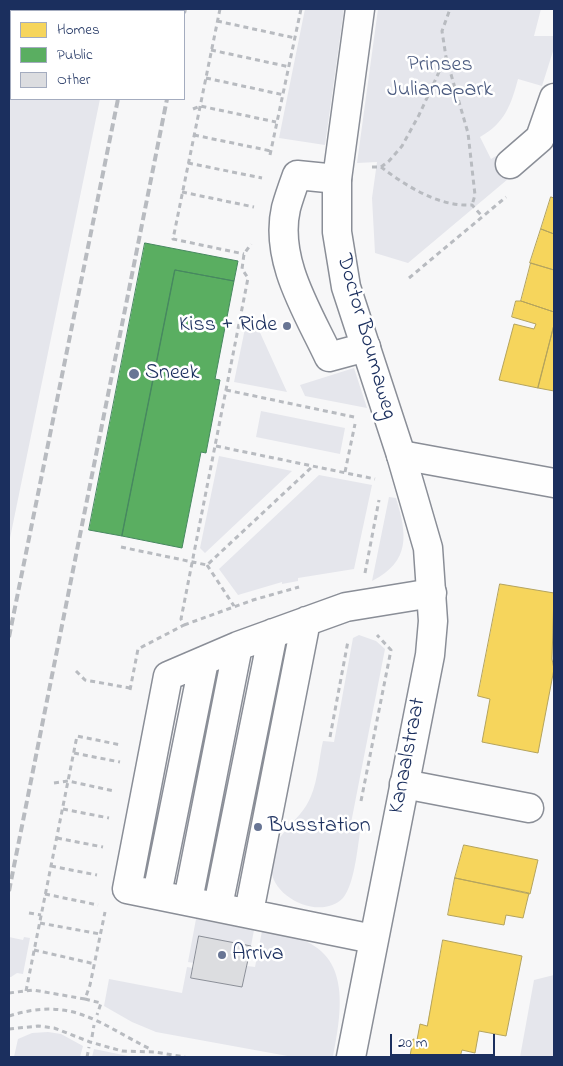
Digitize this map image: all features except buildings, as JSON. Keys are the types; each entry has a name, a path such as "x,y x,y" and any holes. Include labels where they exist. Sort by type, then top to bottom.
{"main road":[{"name":"Doctor Boumaweg","path":"360,9 337,179 337,232 341,266 401,454"},
{"path":"510,164 540,138 554,98"},
{"path":"337,179 297,175 286,208 284,250 293,278 329,357 366,347"},
{"path":"401,454 554,483"},
{"name":"Kanaalstraat","path":"351,1057 430,655 433,621 428,548 401,454"},
{"path":"373,939 249,912 127,889 168,676 238,646 346,607 432,593"},
{"path":"249,912 306,621"},
{"path":"218,906 273,633"},
{"path":"188,900 238,646"},
{"path":"404,784 530,808"}],"path":[{"path":"220,9 173,239 244,254"},
{"path":"272,146 290,67 300,9"},
{"path":"450,9 442,30 446,57 468,132 475,195 472,205"},
{"path":"217,21 295,38"},
{"path":"211,50 290,67"},
{"path":"381,167 402,146 410,134 446,57"},
{"path":"206,78 284,95"},
{"path":"193,110 200,106 276,122"},
{"path":"194,134 271,151"},
{"path":"188,163 266,179"},
{"path":"409,278 525,181 510,164"},
{"path":"364,166 381,167 422,193 440,200 455,204 472,205 482,216"},
{"path":"182,192 260,209"},
{"path":"184,625 181,619 248,278 242,269 244,254 254,239"},
{"path":"226,390 356,418 345,472"},
{"path":"216,446 383,481"},
{"path":"207,565 313,466"},
{"path":"364,575 380,497"},
{"path":"120,547 207,565 234,606"},
{"path":"133,674 138,649 184,625 234,606 304,586"},
{"path":"226,609 228,616"},
{"path":"191,623 194,630"},
{"path":"376,630 378,638"},
{"path":"361,801 391,650 373,635"},
{"path":"330,736 349,637"},
{"path":"76,671 85,680 130,688"},
{"path":"26,991 77,736 130,746"},
{"path":"74,753 127,764"},
{"path":"54,783 68,781 121,792"},
{"path":"63,809 115,820"},
{"path":"57,838 109,849"},
{"path":"51,866 103,876"},
{"path":"45,894 106,907"},
{"path":"29,913 41,915"},
{"path":"40,923 100,934"},
{"path":"34,950 95,964"},
{"path":"85,999 101,1003 97,1015"},
{"path":"9,1016 36,1008 65,1009 96,1020 155,1052"},
{"path":"92,1037 94,1025"},
{"path":"9,1029 38,1026 54,1028 90,1042 122,1051 155,1052 185,1057"},
{"path":"87,1057 89,1047"}],"green space":[{"path":"12,9 118,10 12,10"},
{"path":"305,9 344,9 325,145 279,138"},
{"name":"Prinses Julianapark","path":"378,9 541,9 534,36 554,36 554,48 542,86 518,79 506,113 496,126 480,137 491,159 496,156 508,179 408,263 375,253 372,198 377,162 357,163"},
{"path":"10,13 10,100 100,100 9,543"},
{"path":"248,314 252,315 287,392 234,382"},
{"path":"354,368 367,408 305,396 300,385"},
{"path":"261,411 345,428 340,454 256,437"},
{"path":"219,456 292,471 205,553 200,548"},
{"path":"319,475 372,485 354,569 298,578 298,581 282,584 282,582 238,595 219,569"},
{"path":"389,497 396,498 400,511 404,535 403,546 394,565 372,581"},
{"path":"359,635 376,641 385,649 351,823 361,825 355,863 347,892 343,898 334,905 311,906 299,903 279,888 273,878 271,867 272,855 281,837 306,806 311,796 317,776 323,741 334,742 353,638"},
{"path":"196,919 254,930 251,946 199,937 194,963 188,962"},
{"path":"262,931 296,938 314,946 327,957 335,971 339,987 340,1005 333,1057 293,1057 156,1032 132,1022 104,1006 109,979 182,993 187,967 193,968 191,978 242,987 247,966 255,967"},
{"path":"9,937 23,940 24,937 30,938 23,974 17,973 11,977 9,977"},
{"path":"554,975 554,1057 520,1057 534,980"},
{"path":"48,1032 61,1034 83,1046 80,1057 14,1057 18,1039 32,1033"},
{"path":"94,1049 128,1056 134,1057 92,1057"}],"railway":[{"path":"9,637 118,100"},
{"path":"9,891 167,100"}],"place":[{"name":"Kiss + Ride","path":"287,326"},
{"name":"Sneek","path":"134,374"},
{"name":"Busstation","path":"258,827"},
{"name":"Arriva","path":"222,955"}]}
